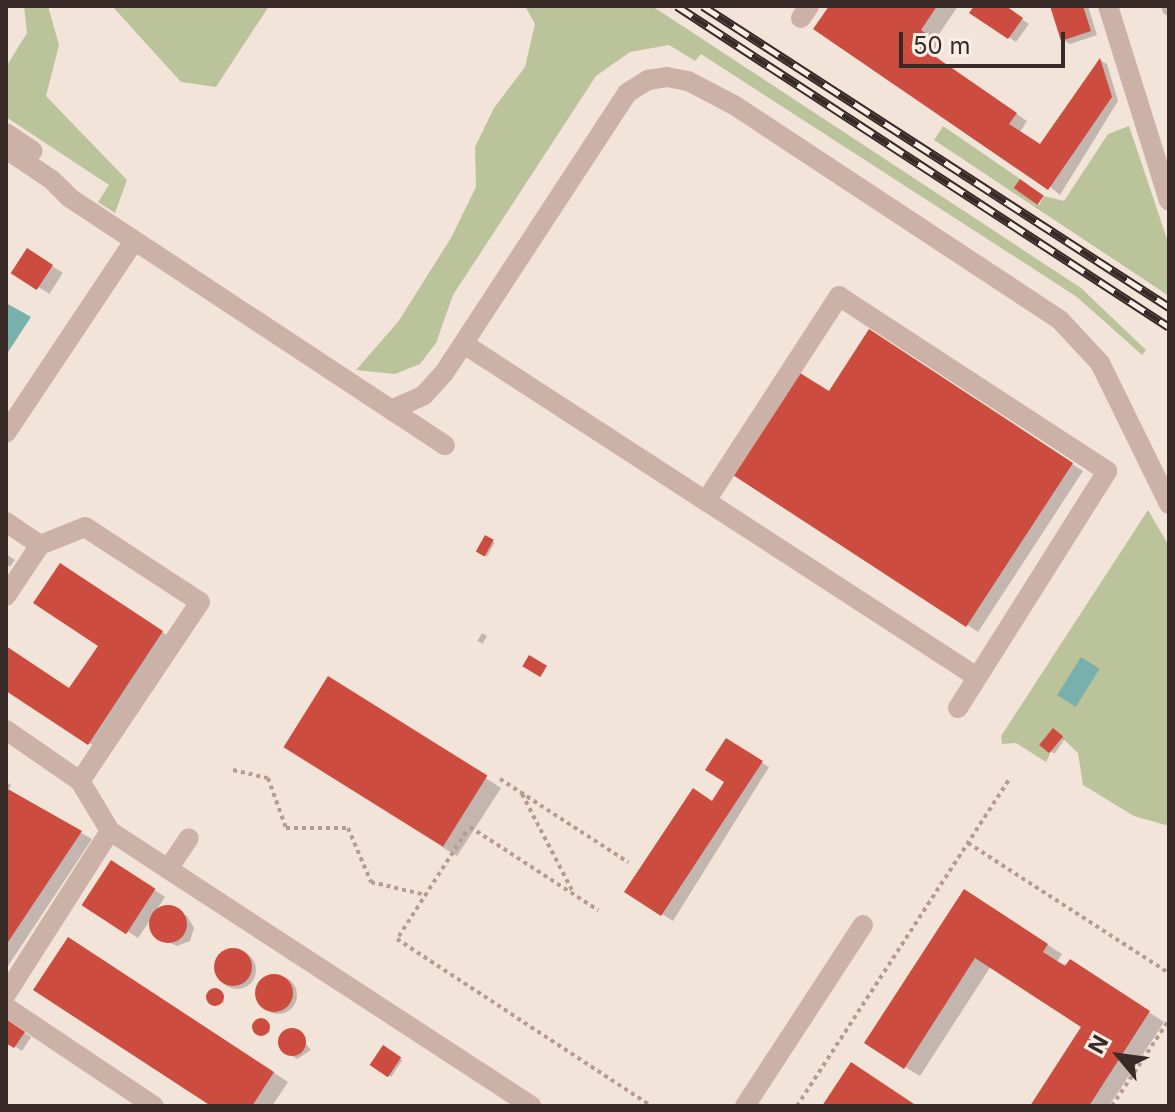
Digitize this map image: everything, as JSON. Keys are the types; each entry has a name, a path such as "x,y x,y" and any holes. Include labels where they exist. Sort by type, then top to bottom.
{"street":[{"path":"1108,6 1169,201"},
{"path":"391,410 424,395 464,344 627,93 648,80 688,81 734,105 1060,320 1100,363 1169,504"},
{"path":"6,133 43,157 52,180"},
{"path":"6,149 52,180 70,198 445,445"},
{"path":"6,164 30,180 52,180"},
{"path":"6,433 134,241"},
{"path":"706,501 839,296 1107,471 975,676 958,708"},
{"path":"464,344 975,676"},
{"path":"6,522 40,545"},
{"path":"6,596 40,545 85,527 200,602 80,781"},
{"path":"6,730 80,781 110,831 532,1106"},
{"path":"6,994 110,831"},
{"path":"168,869 189,838"},
{"path":"745,1106 863,925"},
{"path":"6,1007 154,1106"}],"path":[{"path":"233,770 268,778 286,828 348,828 371,882 426,895"},
{"path":"797,1106 1010,778"},
{"path":"500,779 628,862"},
{"path":"521,793 574,894"},
{"path":"598,910 468,829 397,939 651,1106"},
{"path":"968,843 1169,973"},
{"path":"1112,1106 1169,1020"}],"green space":[{"path":"24,6 48,6 59,45 46,96 127,180 115,213 98,202 109,185 6,117 6,67 27,33"},
{"path":"112,6 269,6 216,87 181,82"},
{"path":"525,6 652,6 1081,288 1146,350 1142,355 1077,297 701,54 695,61 669,45 630,52 596,76 453,295 436,343 420,364 395,374 356,370 398,322 451,238 476,187 475,147 494,108 525,67 535,24"},
{"path":"943,126 1020,179 1014,188 1039,205 1044,196 1064,201 1108,134 1129,126 1169,245 1169,296 934,140"},
{"path":"1148,510 1169,546 1169,826 1134,816 1083,785 1078,753 1053,729 1040,745 1050,754 1046,762 1016,743 1002,744 1001,736"}],"water":[{"path":"6,303 31,317 8,352 6,351"},
{"path":"1081,657 1100,669 1076,707 1057,695"}],"building":[{"path":"829,6 937,6 921,30 928,35 920,46 1017,113 1009,124 1040,144 1100,58 1112,97 1048,190 813,29"},
{"path":"974,6 1006,6 1023,18 1008,39 969,13"},
{"path":"1050,6 1083,6 1091,31 1061,41"},
{"path":"1020,179 1044,196 1037,205 1014,188"},
{"path":"27,248 53,265 37,290 11,273"},
{"path":"869,329 1073,463 966,627 733,475 800,373 829,391"},
{"path":"485,535 494,540 485,556 476,552"},
{"path":"60,563 163,631 88,745 6,691 6,646 69,688 98,646 33,603"},
{"path":"529,655 547,666 540,677 522,666"},
{"path":"328,676 487,776 443,847 283,747"},
{"path":"1053,728 1063,736 1049,753 1039,745"},
{"path":"726,738 763,761 661,916 624,892 693,788 712,801 724,782 705,770"},
{"path":"6,788 82,831 6,945"},
{"path":"111,860 155,889 126,934 82,905"},
{"path":"964,889 1048,944 1043,952 1065,966 1070,959 1150,1011 1089,1106 1030,1106 1081,1027 975,958 904,1069 864,1043"},
{"path":"168,905 181,911 187,924 181,937 168,943 155,937 149,924 155,911"},
{"path":"68,937 274,1072 252,1106 211,1106 33,990"},
{"path":"233,948 246,954 252,967 246,980 233,986 220,980 214,967 220,954"},
{"path":"274,974 287,980 293,993 287,1006 274,1012 261,1006 255,993 261,980"},
{"path":"215,988 224,997 215,1006 206,997"},
{"path":"261,1018 270,1027 261,1036 252,1027"},
{"path":"6,1019 25,1032 14,1048 6,1043"},
{"path":"292,1028 302,1032 306,1042 302,1052 292,1056 282,1052 278,1042 282,1032"},
{"path":"383,1045 401,1057 388,1077 370,1065"},
{"path":"851,1062 917,1106 822,1106"}],"railway":[{"path":"677,6 1169,327"},
{"path":"703,6 1169,307"}]}
